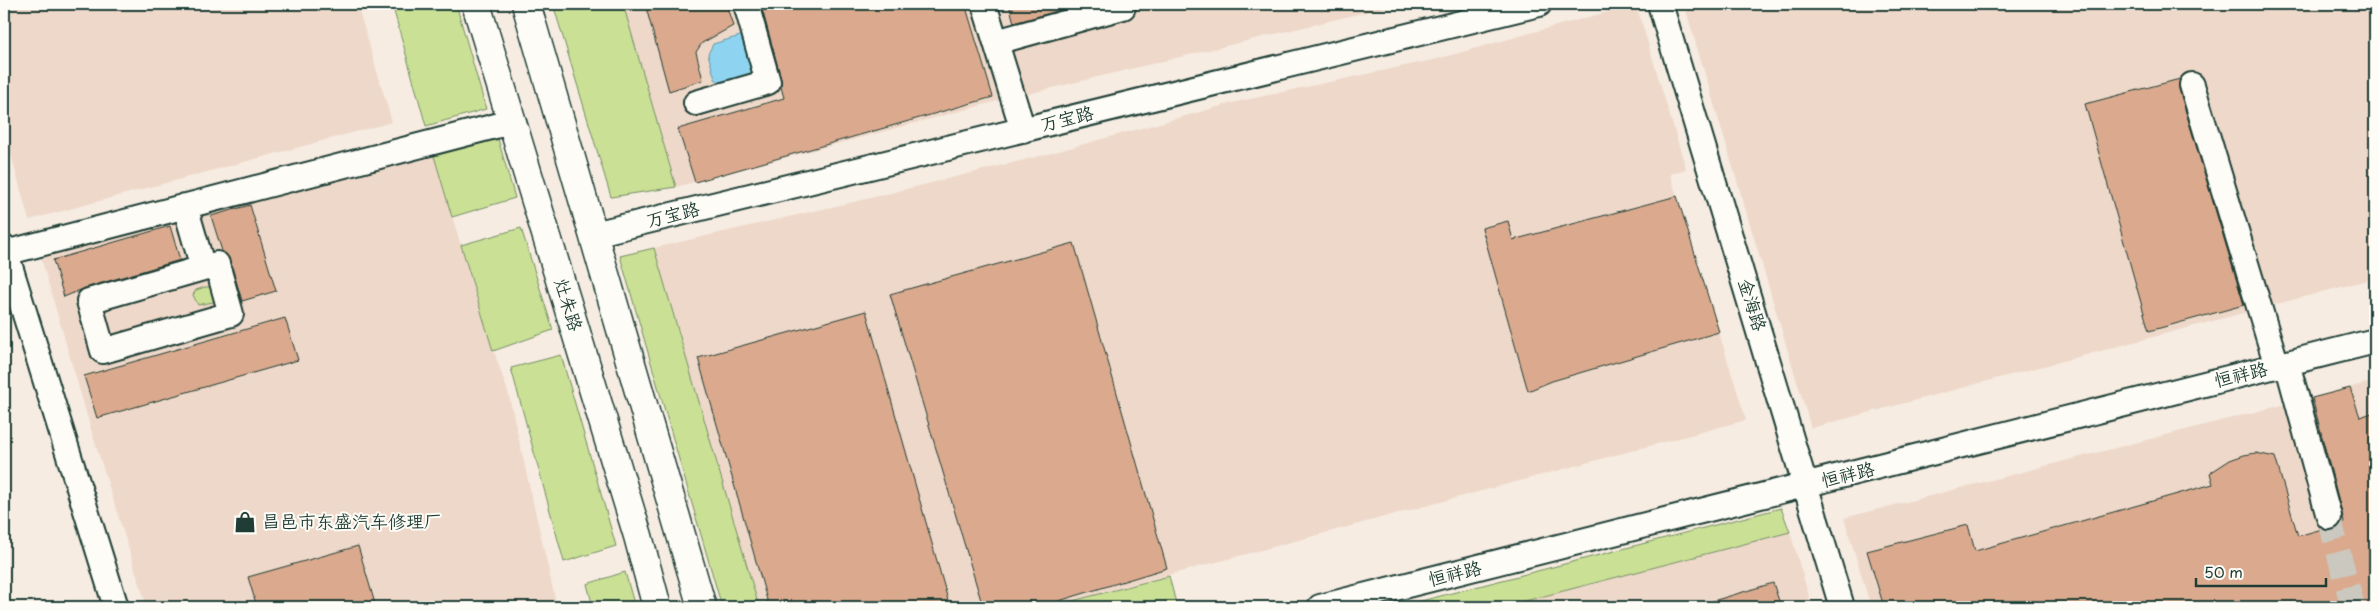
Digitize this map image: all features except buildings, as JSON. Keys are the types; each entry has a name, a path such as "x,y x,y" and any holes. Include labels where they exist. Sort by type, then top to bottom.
{"main road":[{"name":"灶朱路","path":"476,4 658,607"},
{"path":"526,4 702,607"}],"street":[{"path":"696,103 768,82 746,4"},
{"path":"984,4 1023,130"},
{"name":"万宝路","path":"594,234 1539,4"},
{"name":"金海路","path":"1660,4 1842,607"},
{"path":"996,42 1123,7"},
{"path":"2192,86 2329,516"},
{"path":"116,607 4,250 185,206 512,122"},
{"path":"185,206 203,268"},
{"path":"217,264 231,314 103,351 89,301 203,268 217,264"},
{"name":"恒祥路","path":"1320,607 2375,341"}],"shaded area":[{"path":"4,4 357,4 392,122 29,220 4,129"},
{"path":"623,4 1399,4 994,102 676,187"},
{"path":"1636,4 1686,169 1670,174 1746,420 1049,607 759,607 654,248 862,200 1048,154 1236,102 1433,60"},
{"path":"1684,4 2375,4 2375,278 1811,428"},
{"path":"434,156 485,326 508,392 557,607 147,607 93,436 41,258 260,196"},
{"path":"2375,381 2375,607 1871,607 1844,518"},
{"path":"1790,532 1812,607 1502,607"}],"green space":[{"path":"392,4 456,4 486,109 426,126"},
{"path":"553,4 623,4 676,187 611,197"},
{"path":"498,139 515,198 452,217 434,156"},
{"path":"521,228 553,330 493,351 461,245"},
{"path":"654,248 759,607 722,607 620,256"},
{"path":"213,287 217,298 213,302 198,305 193,295 196,290"},
{"path":"561,355 616,546 564,562 511,368"},
{"path":"1781,508 1790,532 1502,607 1398,607"},
{"path":"625,572 635,607 593,607 587,584"},
{"path":"1169,576 1177,607 1049,607"}],"water":[{"path":"747,34 759,76 724,85 715,79 708,54 713,44"}],"tunnel":[{"path":"2329,517 2353,607"}],"place":[{"name":"昌邑市东盛汽车修理厂","path":"245,522"}]}
